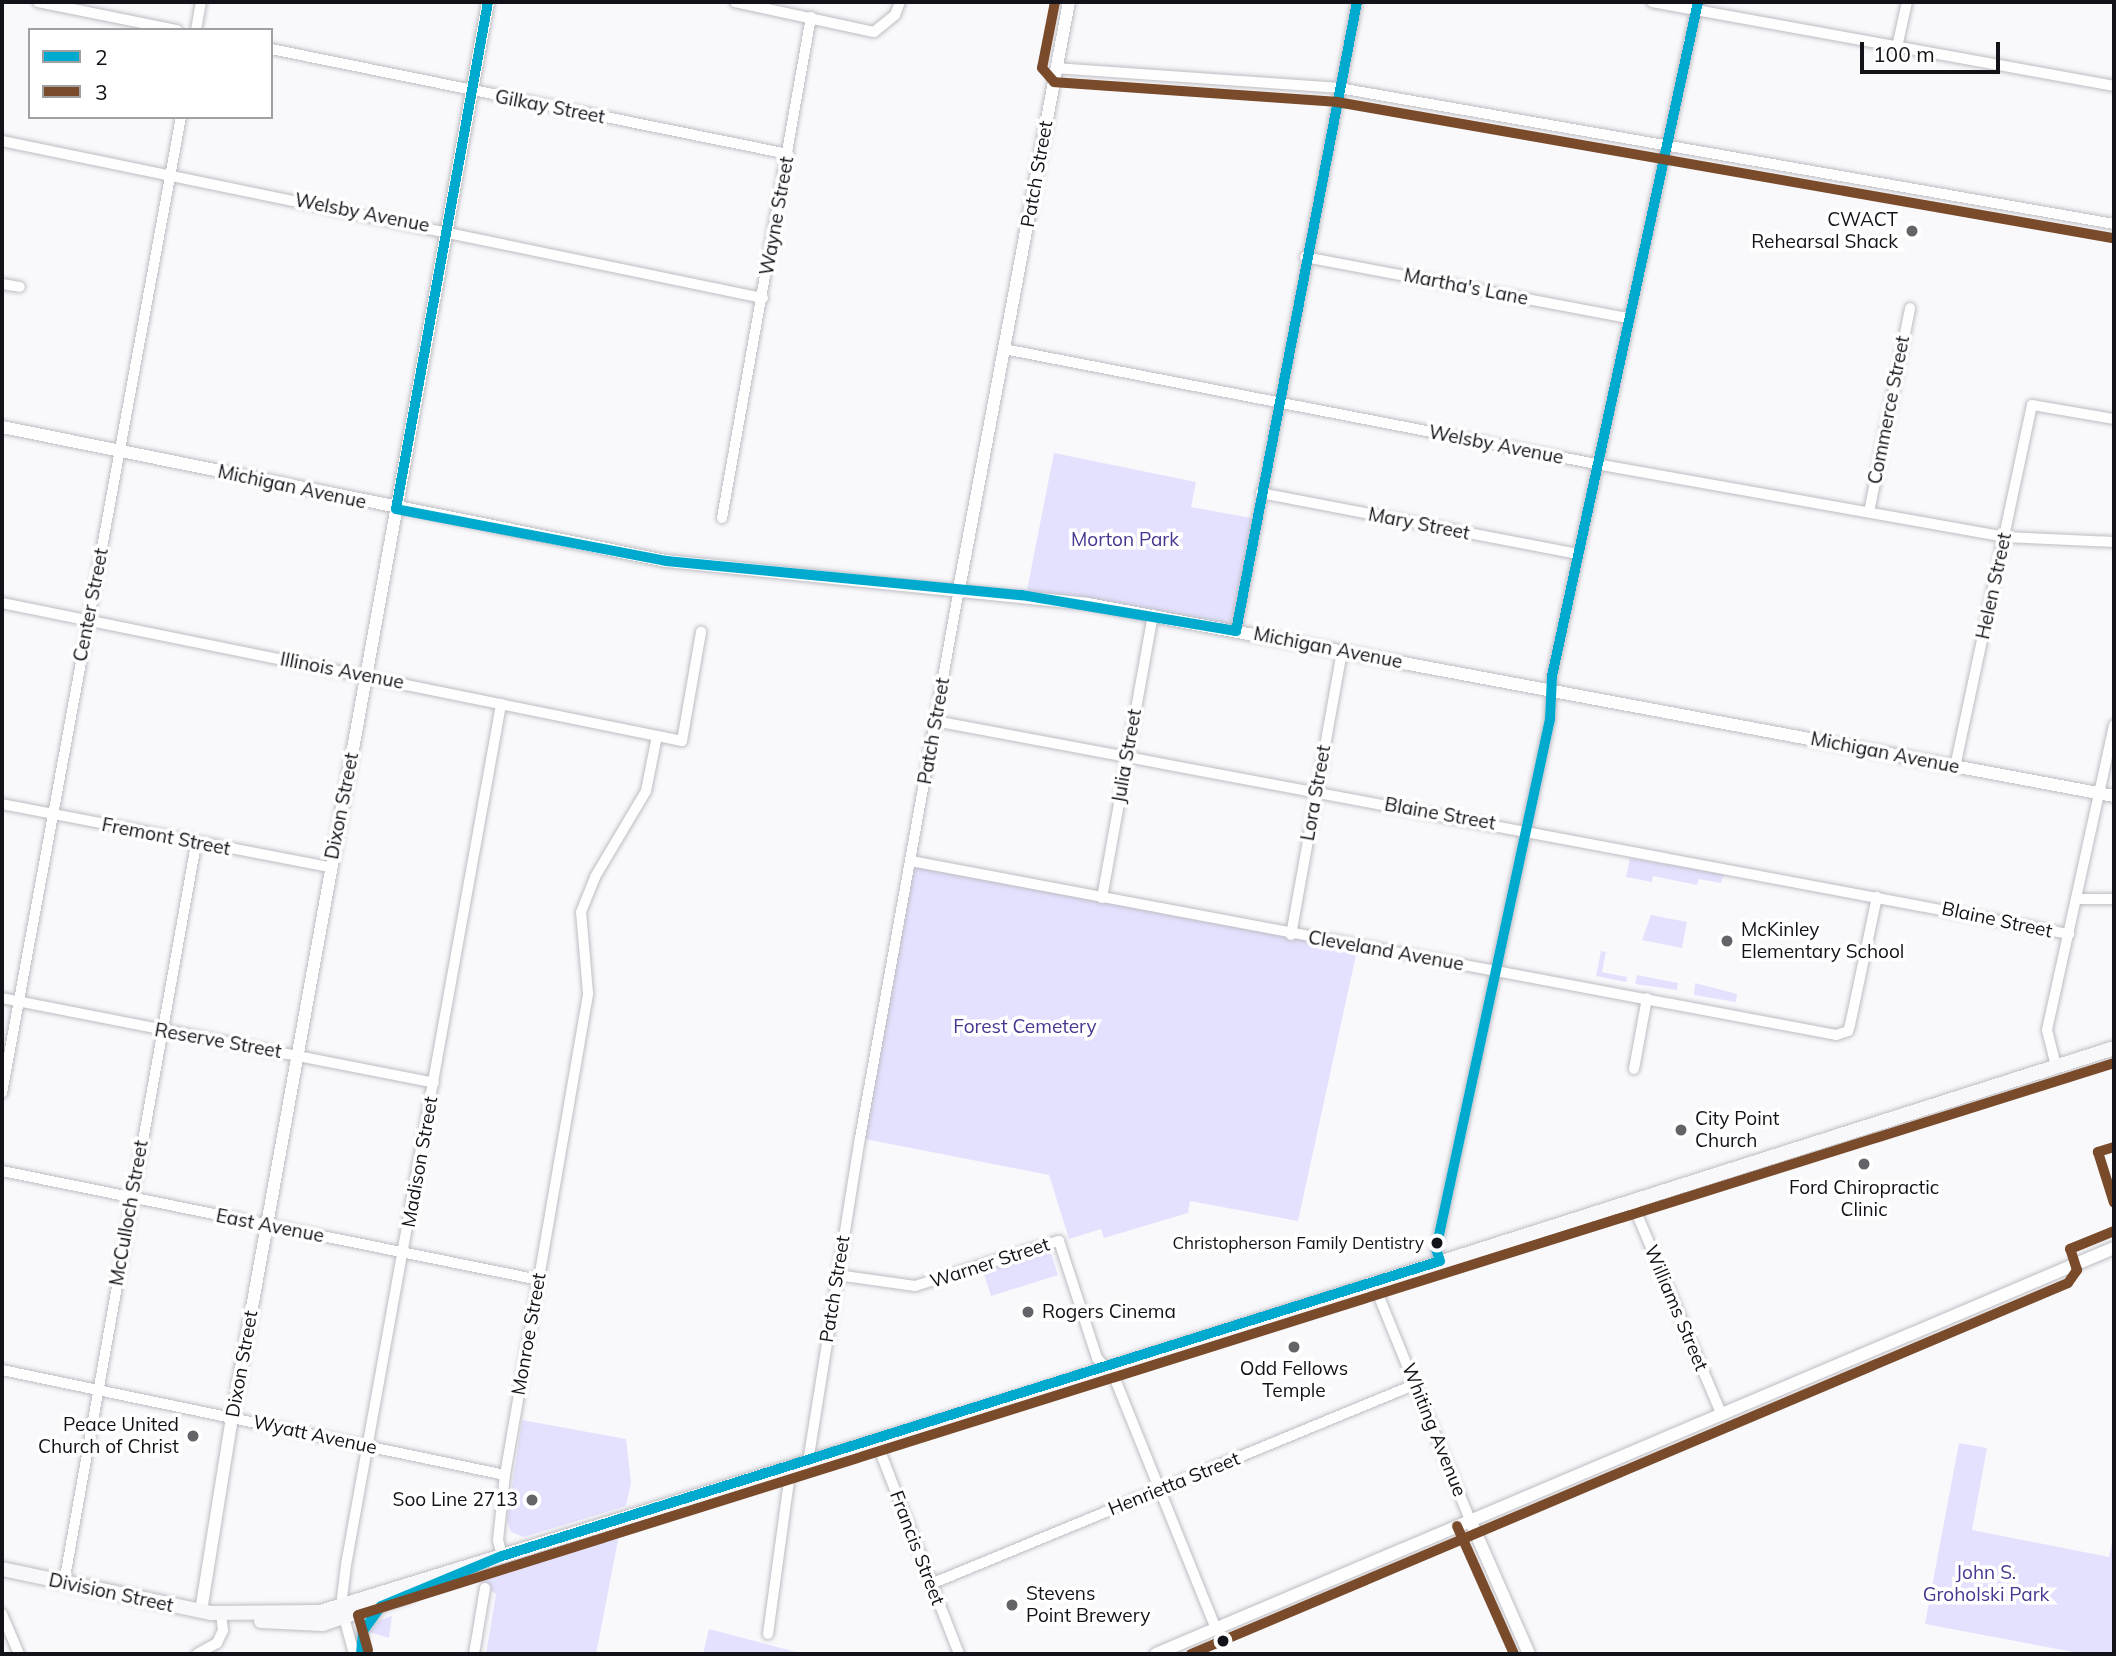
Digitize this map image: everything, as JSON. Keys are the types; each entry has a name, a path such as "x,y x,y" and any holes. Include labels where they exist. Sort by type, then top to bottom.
{"main road":[{"path":"342,1613 502,1556 876,1441 2114,1048"},
{"path":"342,1613 381,1606 502,1556"},
{"name":"Division Street","path":"2,1571 222,1614 342,1613"}],"street":[{"path":"38,2 167,28"},
{"path":"196,28 201,2"},
{"name":"Dixon Street","path":"201,1611 232,1418 330,867 368,675 488,2"},
{"path":"735,2 874,32 895,15 900,2"},
{"name":"Patch Street","path":"808,1462 837,1275 935,721 1069,2"},
{"path":"1236,631 1305,257 1357,2"},
{"path":"1652,2 1697,6 1897,47 2114,86"},
{"path":"1897,47 1907,2"},
{"path":"1440,1261 1436,1249 1526,830 1577,554 1697,6"},
{"name":"Wayne Street","path":"722,518 811,18"},
{"name":"Gilkay Street","path":"273,49 788,154"},
{"path":"1056,68 1339,88 2114,224"},
{"name":"Center Street","path":"2,1093 181,119"},
{"name":"Welsby Avenue","path":"2,141 447,230 763,298"},
{"name":"Martha's Lane","path":"1305,257 1628,318"},
{"path":"2,284 20,287"},
{"name":"Commerce Street","path":"1869,512 1910,308"},
{"name":"Welsby Avenue","path":"1004,349 1596,464 2005,537 2114,542"},
{"name":"Helen Street","path":"1955,767 2032,405 2114,419"},
{"name":"Michigan Avenue","path":"2,427 396,509 666,561 959,589 1153,615 2114,796"},
{"name":"Mary Street","path":"1261,494 1577,554"},
{"name":"Illinois Avenue","path":"2,603 368,675 682,741 701,632"},
{"name":"Julia Street","path":"1102,898 1153,615"},
{"name":"Lora Street","path":"1291,934 1342,651"},
{"name":"Madison Street","path":"342,1613 501,704"},
{"name":"Blaine Street","path":"935,721 2068,934"},
{"path":"2056,1066 2047,1030 2114,725"},
{"name":"Monroe Street","path":"502,1556 498,1540 505,1475 588,993 582,912 595,877 646,791 657,736"},
{"name":"Fremont Street","path":"2,804 197,844 330,867"},
{"name":"McCulloch Street","path":"64,1583 160,1031 197,844"},
{"name":"Cleveland Avenue","path":"911,862 1836,1035 1848,1031 1877,897"},
{"path":"2076,899 2114,899"},
{"name":"Reserve Street","path":"2,998 434,1083"},
{"path":"1634,1069 1647,998"},
{"name":"East Avenue","path":"2,1171 539,1280"},
{"name":"Williams Street","path":"1631,1200 1722,1415"},
{"name":"Warner Street","path":"837,1275 915,1286 1059,1241 1097,1358 1106,1368"},
{"path":"1156,1654 2114,1248"},
{"name":"Whiting Avenue","path":"1373,1282 1470,1520 1529,1654"},
{"path":"1106,1368 1115,1379 1216,1629"},
{"name":"Wyatt Avenue","path":"2,1370 505,1475"},
{"name":"Henrietta Street","path":"932,1584 1416,1384"},
{"name":"Francis Street","path":"876,1441 959,1654"},
{"path":"768,1634 791,1466"},
{"path":"474,1654 485,1588"},
{"path":"361,1654 365,1626 381,1606"},
{"path":"342,1613 354,1654"},
{"path":"2,1614 19,1654"},
{"path":"197,1654 217,1643 223,1630 222,1614"}],"green space":[{"name":"Morton Park","path":"1054,453 1196,482 1191,507 1257,519 1236,631 1026,595"},
{"path":"1630,858 1724,874 1721,883 1699,879 1697,885 1653,876 1652,882 1626,877"},
{"name":"Forest Cemetery","path":"911,861 1291,935 1356,955 1298,1221 1190,1201 1188,1213 1104,1238 1101,1229 1069,1239 1049,1175 860,1138"},
{"path":"1651,915 1687,922 1682,948 1642,940"},
{"path":"1601,951 1606,952 1602,972 1627,977 1626,982 1596,976"},
{"path":"1637,975 1678,983 1677,990 1635,984"},
{"path":"1695,983 1737,994 1736,1002 1694,995"},
{"path":"1050,1250 1058,1275 991,1296 983,1271"},
{"path":"522,1420 626,1439 631,1483 626,1506 524,1537 511,1532 507,1520"},
{"name":"John S. Groholski Park","path":"1959,1443 1987,1448 1972,1530 2109,1557 2114,1533 2112,1654 2084,1654 1925,1624"},
{"path":"620,1530 596,1654 486,1654 496,1594 479,1581 542,1552"},
{"path":"392,1616 389,1638 369,1632 380,1620"},
{"path":"709,1629 804,1654 703,1654"}],"transit line":[{"name":"2","path":"488,2 396,509 666,561 1021,595 1236,631 1357,2"},
{"name":"3","path":"1055,2 1042,68 1054,82 1337,102 2112,238"},
{"name":"2","path":"361,1654 363,1631 381,1606 502,1556 1440,1261 1436,1249 1550,719 1552,676 1698,2"},
{"name":"3","path":"368,1650 358,1615 2114,1063"},
{"name":"3","path":"2114,1147 2098,1152 2114,1203"},
{"name":"3","path":"1191,1654 2068,1283 2077,1270 2070,1249 2114,1231"},
{"name":"3","path":"1457,1526 1514,1654"}],"place":[{"name":"CWACT Rehearsal Shack","path":"1912,231"},
{"name":"McKinley Elementary School","path":"1727,941"},
{"name":"City Point Church","path":"1681,1130"},
{"name":"Ford Chiropractic Clinic","path":"1864,1164"},
{"name":"Christopherson Family Dentistry","path":"1437,1243"},
{"name":"Rogers Cinema","path":"1028,1312"},
{"name":"Odd Fellows Temple","path":"1294,1347"},
{"name":"Peace United Church of Christ","path":"193,1436"},
{"name":"Soo Line 2713","path":"532,1500"},
{"name":"Stevens Point Brewery","path":"1012,1605"}]}
